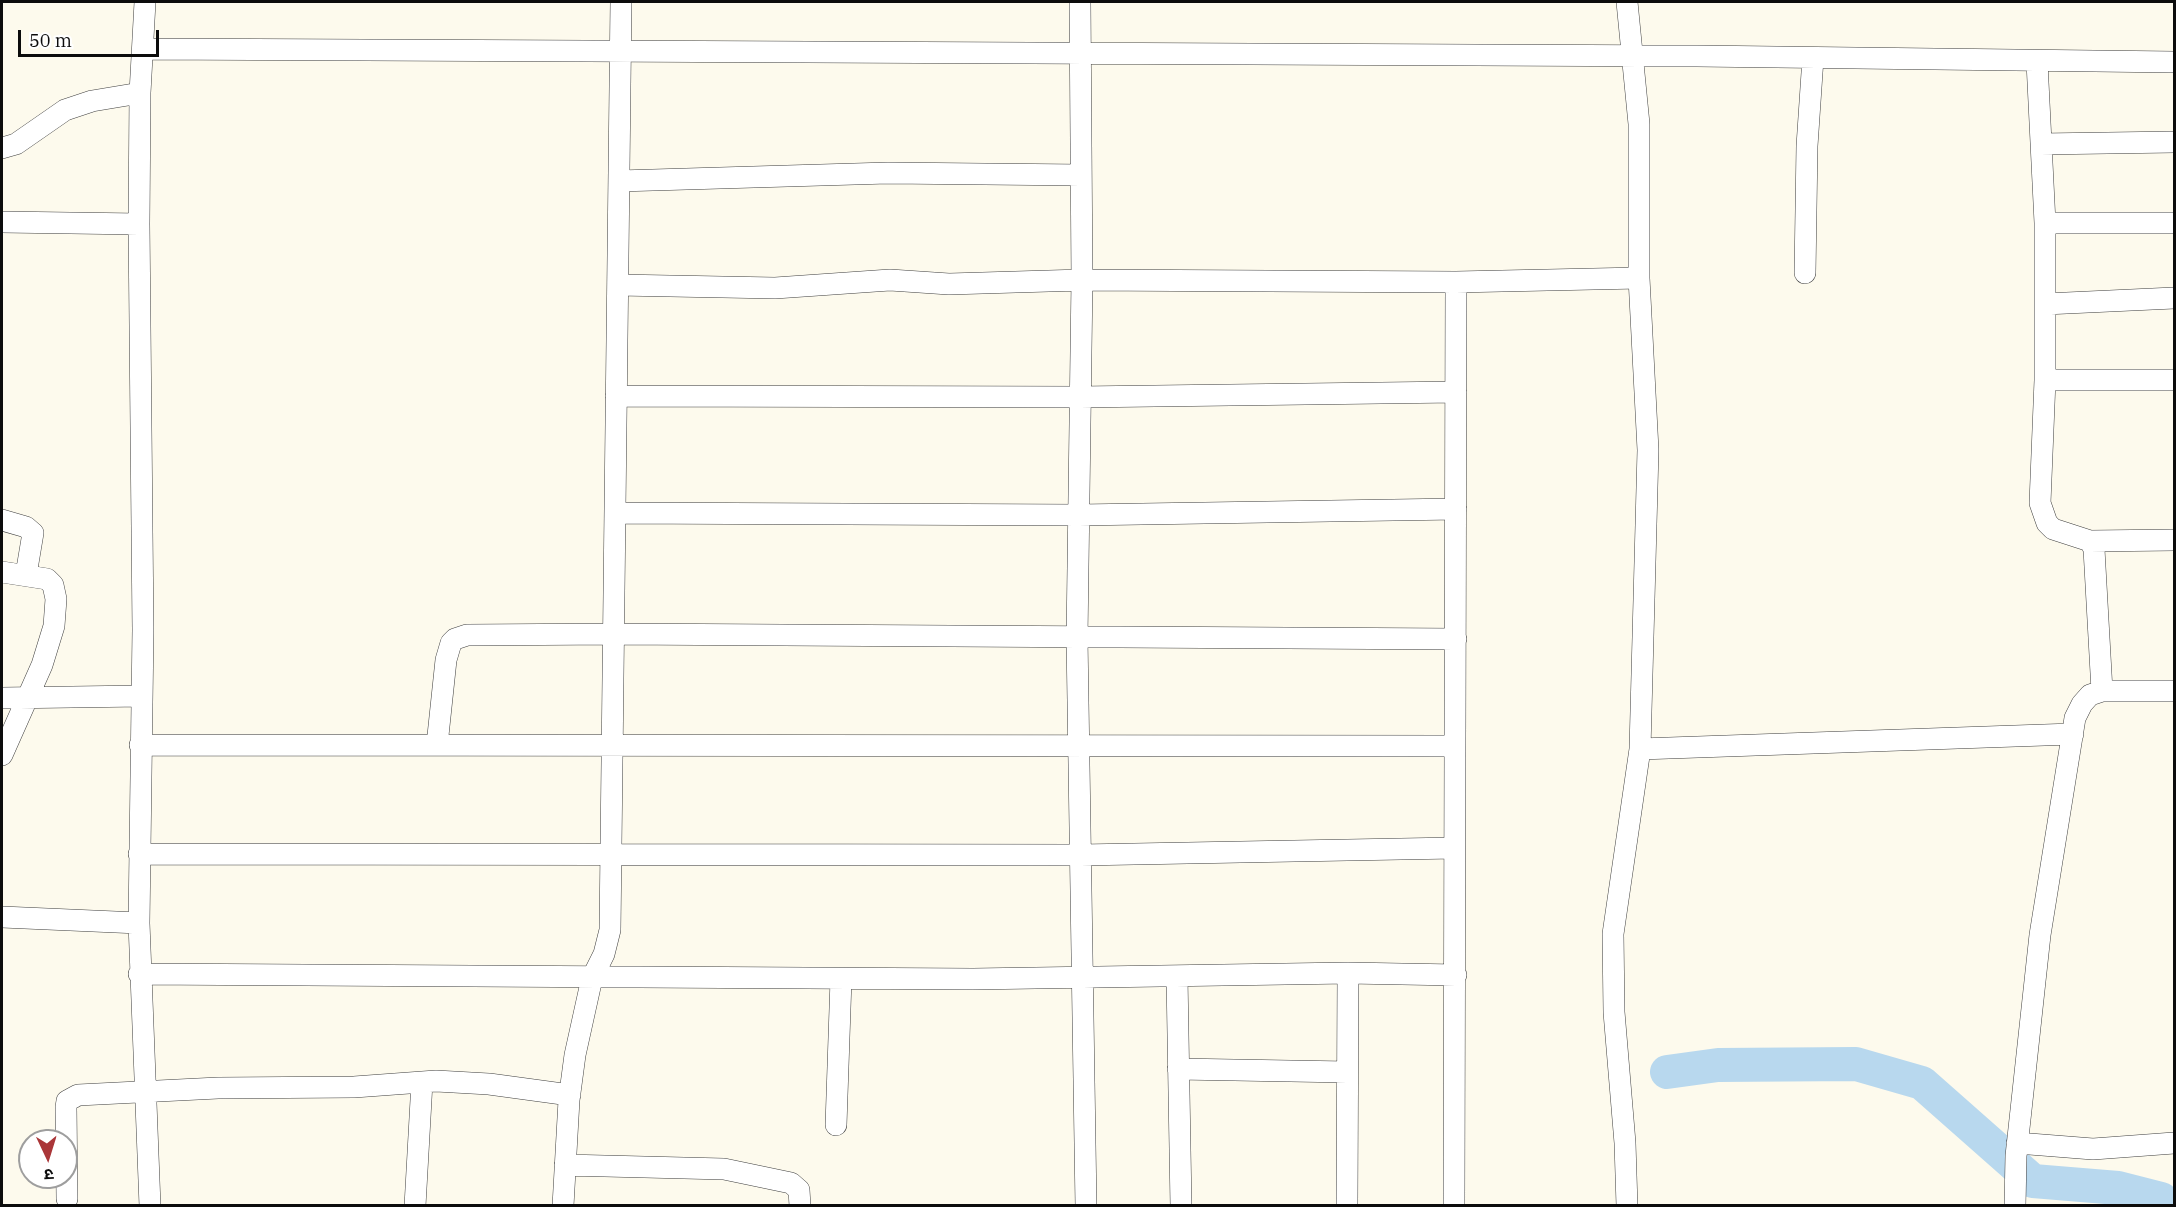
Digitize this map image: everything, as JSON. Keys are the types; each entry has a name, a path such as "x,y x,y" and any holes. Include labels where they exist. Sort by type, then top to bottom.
{"street":[{"path":"145,2 140,93 138,224 142,696 139,923 150,1206"},
{"path":"563,1206 569,1103 592,978 604,954 610,930 614,745 621,2"},
{"path":"1080,2 1082,280 1077,638 1086,1206"},
{"path":"1627,2 1639,124 1639,279 1648,450 1640,749 1613,934 1627,1206"},
{"path":"143,49 1079,55 1631,55 2175,62"},
{"path":"1804,273 1807,146 1813,58"},
{"path":"2037,62 2045,224 2044,380 2040,492 2042,513 2053,529 2090,541 2175,540"},
{"path":"2,148 16,144 65,110 92,101 140,93"},
{"path":"2041,144 2175,142"},
{"path":"619,181 888,173 1081,175"},
{"path":"2,222 138,224"},
{"path":"2045,224 2175,224"},
{"path":"618,285 775,288 872,280 949,284 1082,280 1456,282 1639,279"},
{"path":"1454,1206 1456,282"},
{"path":"2045,304 2175,298"},
{"path":"2044,380 2175,380"},
{"path":"616,396 1080,397 1456,392"},
{"path":"615,513 1079,515 1456,509"},
{"path":"2,520 26,526 33,533 26,575"},
{"path":"2090,541 2096,560 2102,691"},
{"path":"2,572 47,579 53,585 56,599 48,645 2,755"},
{"path":"437,745 446,660 455,639 466,635 1456,639"},
{"path":"2015,1198 2016,1150 2041,926 2073,734 2082,704 2090,694 2102,691 2175,691"},
{"path":"2,698 142,696"},
{"path":"1640,749 2073,734"},
{"path":"140,745 1455,746"},
{"path":"139,854 1082,855 1455,848"},
{"path":"2,917 139,923"},
{"path":"140,974 841,979 1082,979 1348,973 1456,975"},
{"path":"1347,1206 1348,973"},
{"path":"1176,977 1181,1206"},
{"path":"836,1125 841,979"},
{"path":"1178,1069 1347,1072"},
{"path":"67,1199 67,1101 78,1095 354,1087 422,1082 489,1084 569,1103"},
{"path":"416,1199 422,1082"},
{"path":"2016,1150 2093,1149 2175,1143"},
{"path":"565,1165 724,1169 791,1183 798,1190 800,1206"}],"waterway":[{"path":"1667,1072 1718,1065 1856,1064 1922,1083 2033,1181 2118,1188 2161,1199 2163,1206"}]}
